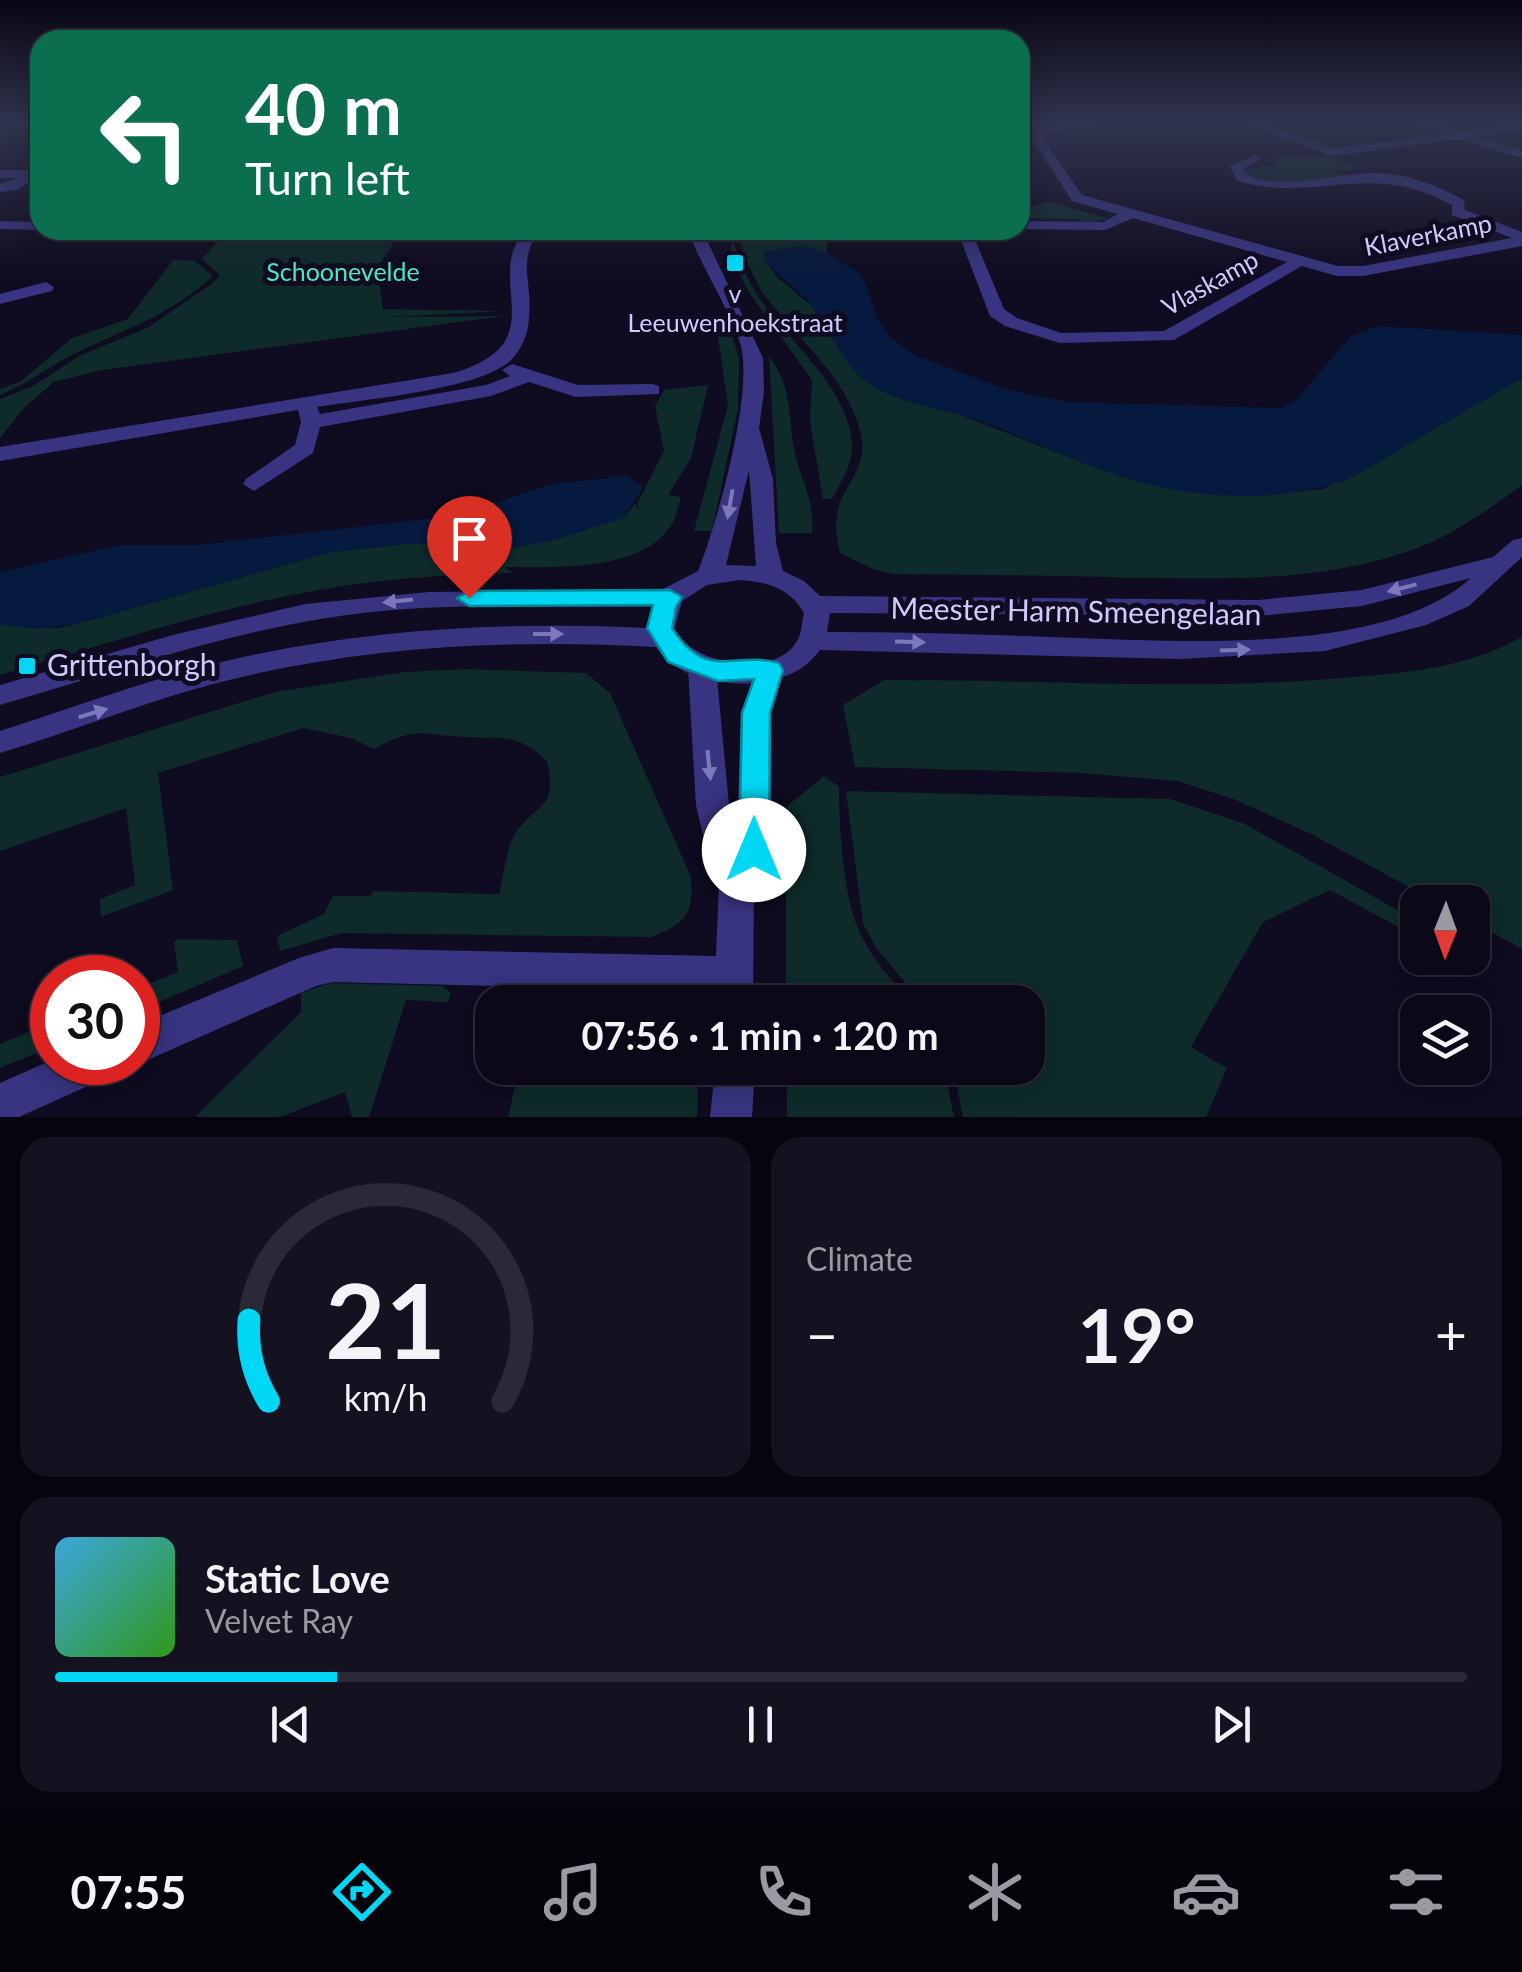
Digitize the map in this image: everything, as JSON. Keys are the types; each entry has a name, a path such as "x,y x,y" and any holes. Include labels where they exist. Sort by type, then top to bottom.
{"street":[{"name":"Klaverkamp","path":"1061,174 1077,198 1300,261 1355,272 1522,239"},
{"path":"1239,174 1288,187 1358,177 1400,180 1458,202 1457,212 1522,239"},
{"path":"0,188 13,187 30,177"},
{"path":"1030,226 1105,226 1130,214"},
{"path":"0,225 30,226"},
{"path":"309,413 498,364 512,350 519,335 519,248 525,240"},
{"path":"700,240 751,345 753,388 750,430 723,543 709,576"},
{"name":"Vlaskamp","path":"968,240 996,312 1012,322 1060,338 1168,336 1300,261"},
{"path":"0,299 46,288"},
{"path":"498,364 576,391 652,390"},
{"path":"0,454 491,390 527,376"},
{"path":"254,484 305,448 309,413"},
{"path":"750,430 762,479 764,544 771,576"},
{"name":"Meester Harm Smeengelaan","path":"812,642 1194,650 1278,647 1357,634 1439,610 1465,598 1496,564 1522,544"},
{"name":"Meester Harm Smeengelaan","path":"813,604 1258,608 1362,598 1496,564"},
{"path":"0,695 212,634 322,610 416,599 670,597 709,576 740,572 771,576 797,587 813,604 818,623 812,642 796,658 770,670 736,674 702,668 677,656 663,638 660,617 670,597"},
{"path":"0,742 242,667 334,648 489,634 663,638"},
{"path":"702,668 719,851 737,882"},
{"path":"733,985 737,882 754,850 756,713 770,670"},
{"path":"160,1035 312,970 333,965 681,985"},
{"path":"0,1104 43,1085"},
{"path":"731,1117 733,1085"}],"green space":[{"path":"1250,174 1349,177 1281,184"},
{"path":"1047,201 1109,219 1082,224 1078,219 1030,218 1030,208"},
{"name":"Schoonevelde","path":"219,240 395,240 377,268 383,309 505,311 392,317 504,316 102,370 54,382 24,408 0,438 0,399 33,386 79,356 149,327 214,282 220,275 202,259"},
{"path":"733,240 756,293 842,406 850,427 852,449 832,499 823,499 810,421 812,380 752,297 731,260"},
{"path":"739,240 827,240 827,253 802,246 765,252 764,259 778,278 812,306 855,370 1099,469 1162,487 1260,495 1323,489 1522,378 1522,485 1436,540 1368,563 1294,575 1182,578 893,574 873,569 840,553 837,534 839,505 862,452 849,401 756,281"},
{"path":"173,260 195,261 213,276 164,311 0,395 0,389 21,381 72,338 128,319"},
{"path":"715,316 728,322 739,358 738,409 712,531 694,531 728,405"},
{"path":"769,356 786,390 794,448 811,509 812,533 779,533"},
{"path":"708,385 691,458 668,495 681,497 674,520 656,542 638,552 594,564 505,567 513,573 394,580 283,597 0,675 0,624 58,628 331,552 413,543 507,549 623,518 635,504 640,512 637,504 664,451 655,406 664,390"},
{"path":"1522,637 1522,949 1490,931 1490,885 1406,885 1311,834 1236,800 1178,781 1080,773 855,767 843,705 884,680 1273,682 1428,669 1500,648"},
{"path":"466,669 586,673 610,693 691,877 689,909 679,922 651,937 342,933 280,951 277,936 324,914 333,896 370,896 373,891 499,894 513,837 544,803 550,789 547,761 527,746 500,738 420,733 374,749 351,738 303,728 158,773 173,890 101,917 100,899 135,885 126,808 0,851 0,777 275,692 404,672"},
{"path":"824,776 839,787 843,862 854,918 870,952 896,985 786,985 786,807"},
{"path":"846,791 1170,799 1245,824 1400,911 1400,928 1330,890 1263,922 1191,1047 1227,1068 1206,1117 963,1117 956,1085 1045,1085 1045,985 907,985 877,949 863,924"},
{"path":"178,939 237,940 243,966 160,1002 160,979 178,972 174,943"},
{"path":"330,983 442,986 451,993 448,1002 406,1000 369,1117 352,1117 345,1092 280,1117 195,1117 301,1012 301,993"},
{"path":"30,1031 30,1056 0,1068 0,1044"},
{"path":"515,1085 698,1085 697,1117 508,1117"},
{"path":"787,1085 947,1085 954,1117 787,1117"}],"water":[{"path":"802,246 827,253 862,275 878,320 891,338 917,356 1005,389 1068,402 1281,408 1294,402 1351,336 1378,326 1522,335 1522,378 1353,477 1323,487 1259,496 1161,487 1099,469 980,421 905,400 865,381 850,365 812,306 764,259 765,252"},
{"path":"626,476 644,487 623,518 551,541 507,549 413,543 331,552 80,623 37,629 0,624 0,572 120,545 197,545 418,520 469,512 551,484"}],"place":[{"name":"v Leeuwenhoekstraat","path":"735,263"},
{"name":"Grittenborgh","path":"27,666"}],"route":[{"path":"469,598 670,597 660,617 660,628 677,656 718,672 770,670 756,713 754,850"}]}
